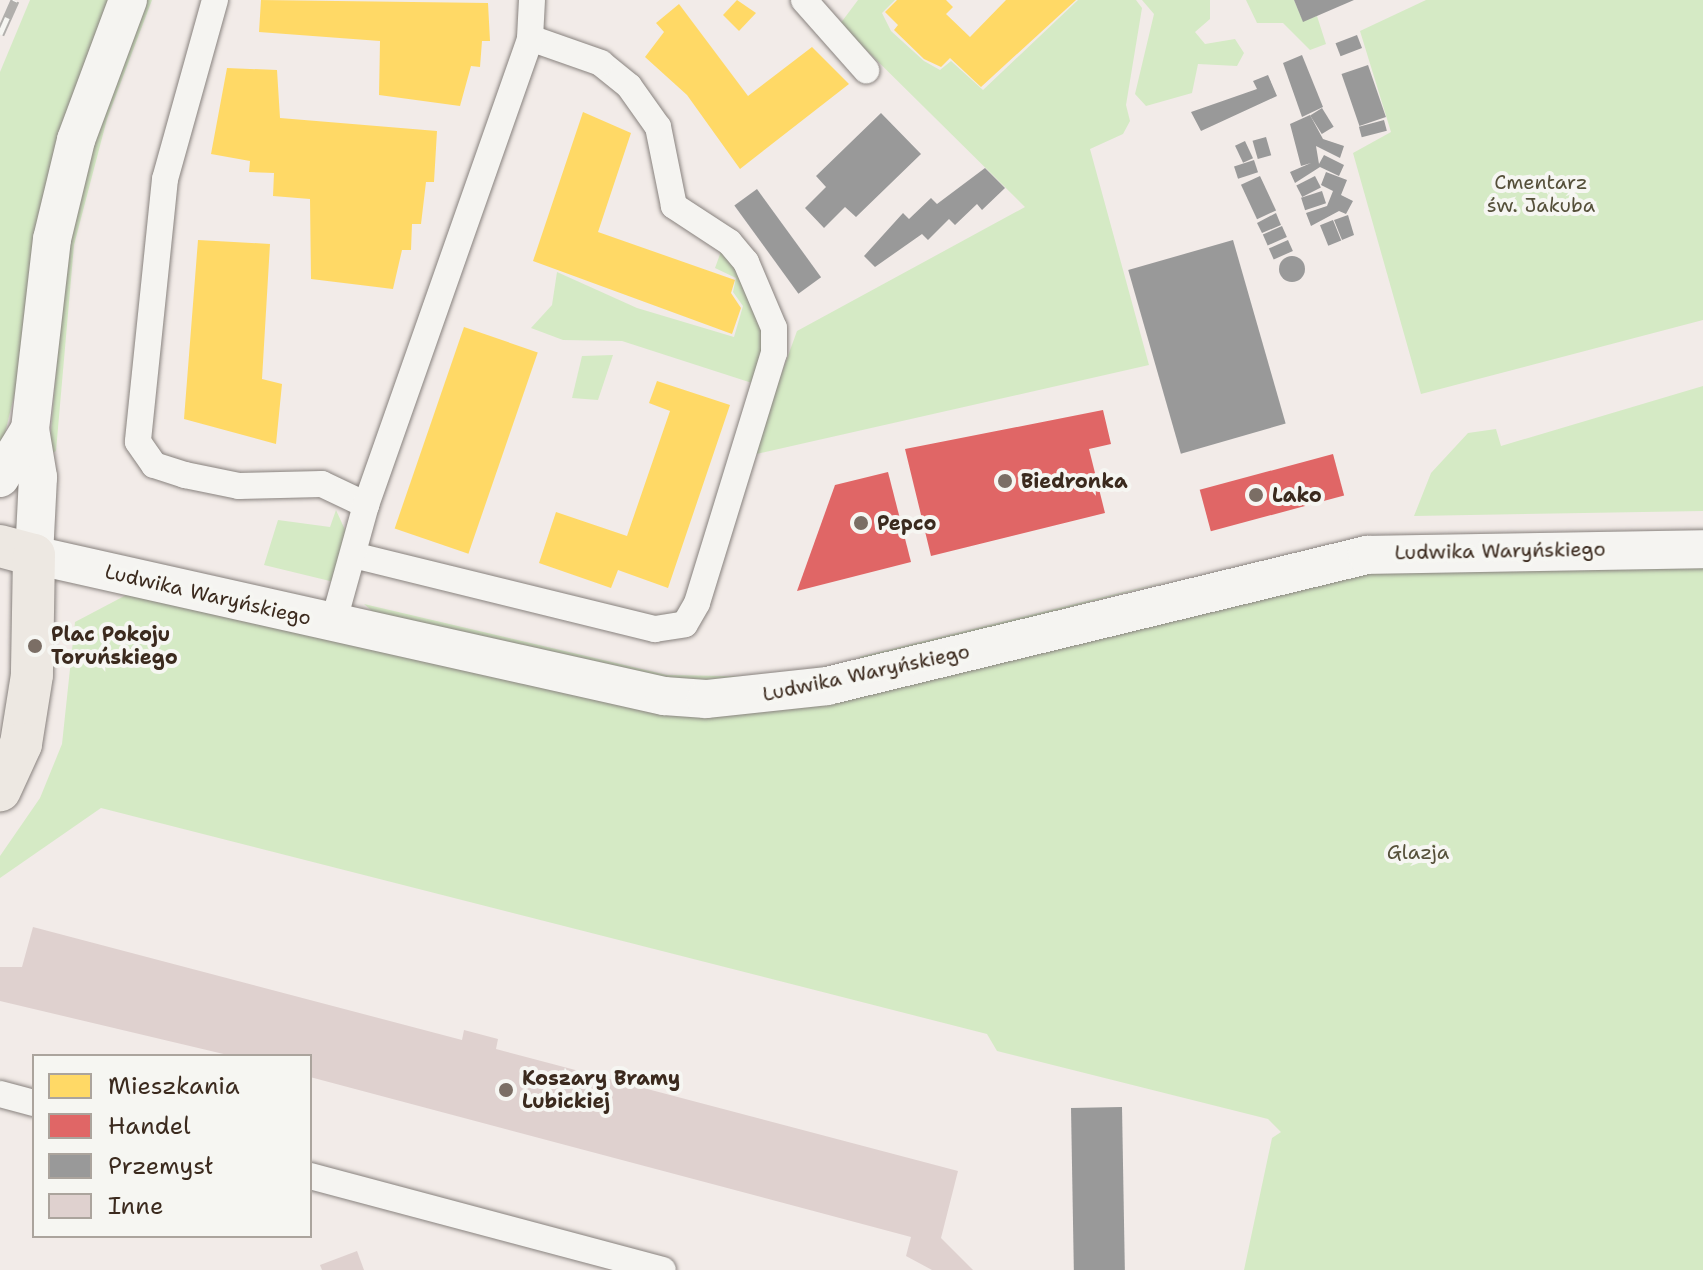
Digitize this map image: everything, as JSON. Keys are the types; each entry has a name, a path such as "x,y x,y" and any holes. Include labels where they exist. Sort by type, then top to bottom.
{"main road":[{"path":"0,790 21,744 32,675 17,551"}],"street":[{"path":"17,551 38,477 30,429 52,239 76,140 128,0"},
{"path":"215,0 165,179 138,442 154,465 185,475 239,486 322,484 366,505"},
{"path":"333,624 366,505 530,38 532,0"},
{"path":"820,6 866,70"},
{"path":"353,555 655,629 685,624 697,603 774,353 774,328 746,262 729,242 674,206 658,127 629,86 601,63 530,38"},
{"path":"0,478 30,429"},
{"name":"Ludwika Waryńskiego","path":"17,551 664,696 736,699 844,682 1367,555 1703,549"},
{"path":"0,1094 32,1102"},
{"path":"312,1177 663,1270"}],"green space":[{"path":"30,0 112,0 0,453 0,72"},
{"path":"145,0 152,0 107,119 74,245 56,451 49,455 67,244 100,117"},
{"path":"858,0 895,0 882,13 891,31 924,61 940,70 951,61 983,90 1078,0 1136,0 1142,8 1126,105 1130,121 1123,134 1090,149 1149,365 752,455 797,331 1025,207 840,24"},
{"path":"1142,0 1210,0 1210,19 1195,32 1205,44 1235,39 1244,53 1237,66 1198,64 1192,93 1146,106 1135,94 1154,14"},
{"path":"1246,0 1294,0 1303,21 1317,16 1326,44 1310,50 1283,23 1257,23"},
{"name":"Cmentarz św. Jakuba","path":"1426,0 1703,0 1703,320 1421,394 1353,153 1391,132 1360,31"},
{"path":"723,246 769,336 752,383 622,341 563,340 531,328 552,305 557,272 637,308 734,337 743,306 733,292 736,278 715,268"},
{"path":"613,355 598,400 572,398 582,356"},
{"path":"1703,386 1703,511 1414,516 1431,473 1468,433 1496,429 1501,446"},
{"path":"336,510 346,532 334,582 264,565 278,520 330,527"},
{"name":"Glazja","path":"1703,564 1703,1270 1244,1270 1272,1138 1281,1132 1268,1119 997,1051 987,1034 101,808 0,878 0,856 40,798 62,744 75,622 130,593 669,711 1342,574"},
{"path":"1173,580 865,661 859,657"},
{"path":"364,604 667,675 780,677 730,683 620,676 386,623"},
{"path":"819,667 805,674 782,677"}],"building: Mieszkania":[{"path":"261,0 488,3 490,41 482,41 480,67 471,66 460,106 379,95 380,41 259,32"},
{"path":"737,0 756,13 739,31 723,15"},
{"path":"897,0 946,0 953,7 946,14 970,37 1006,0 1076,0 981,87 950,58 941,67 924,59 894,30 898,25 885,12"},
{"path":"679,4 748,96 812,47 849,84 740,169 687,95 645,57 664,32 656,23"},
{"path":"227,68 277,70 280,118 437,131 434,182 426,182 421,224 412,224 411,250 402,250 393,289 311,279 310,199 273,196 274,173 249,172 250,161 211,154"},
{"path":"583,112 631,133 598,232 735,280 731,293 741,308 732,334 533,261"},
{"path":"198,240 270,244 262,379 282,384 276,444 184,419"},
{"path":"464,327 538,352 468,554 395,528"},
{"path":"657,381 730,405 668,588 618,570 611,588 539,563 556,512 627,536 670,411 649,403"}],"building: Handel":[{"name":"Biedronka","path":"1103,410 1111,444 1089,449 1105,513 931,556 905,449"},
{"path":"1333,454 1344,496 1211,531 1200,490"},
{"name":"Pepco","path":"888,472 911,562 797,591 835,485"}],"building: Przemysł":[{"path":"1294,0 1354,0 1303,22"},
{"path":"1357,35 1362,48 1341,56 1336,43"},
{"path":"1302,55 1323,107 1302,117 1283,63"},
{"path":"1368,65 1386,117 1359,126 1342,74"},
{"path":"1268,75 1277,96 1201,131 1191,112 1257,89 1253,81"},
{"path":"1322,108 1334,127 1322,134 1310,115"},
{"path":"881,113 921,154 856,217 845,207 824,228 805,208 826,187 816,176"},
{"path":"1310,115 1323,139 1344,146 1340,158 1316,146 1319,164 1324,155 1344,165 1339,176 1320,167 1295,183 1290,172 1311,163 1301,166 1290,124"},
{"path":"1384,120 1387,131 1362,137 1359,127"},
{"path":"1266,137 1271,155 1258,159 1253,141"},
{"path":"1245,141 1253,158 1243,163 1235,146"},
{"path":"1254,160 1258,172 1238,179 1234,166"},
{"path":"985,168 1005,188 982,210 977,204 955,225 949,219 928,240 922,234 875,267 864,256 903,213 909,219 931,198 937,204"},
{"path":"1326,172 1347,180 1341,195 1353,201 1346,214 1339,211 1311,226 1306,213 1327,206 1333,191 1321,185"},
{"path":"1260,176 1276,210 1257,219 1241,185"},
{"path":"1315,176 1321,188 1302,197 1296,186"},
{"path":"757,189 821,277 798,294 734,205"},
{"path":"1322,191 1326,203 1305,210 1301,198"},
{"path":"1276,213 1281,225 1262,233 1257,223"},
{"path":"1348,215 1354,235 1342,240 1334,220"},
{"path":"1333,220 1341,240 1328,246 1320,225"},
{"path":"1282,226 1287,237 1268,246 1263,235"},
{"path":"1233,240 1286,424 1181,454 1128,270"},
{"path":"1288,240 1293,251 1274,260 1269,249"},
{"path":"1292,256 1301,260 1305,269 1301,278 1292,282 1283,278 1279,269 1283,260"},
{"path":"1122,1107 1125,1270 1074,1270 1071,1108"}],"building: Inne":[{"name":"Koszary Bramy Lubickiej","path":"33,927 462,1040 464,1030 498,1039 496,1049 958,1171 941,1238 973,1270 932,1270 906,1256 911,1237 312,1078 312,1054 224,1054 0,1001 0,967 22,967"},
{"path":"357,1251 364,1270 322,1270 320,1265"}],"railway":[{"path":"0,34 15,0"}],"place":[{"name":"Biedronka","path":"1005,481"},
{"name":"Lako","path":"1256,495"},
{"name":"Pepco","path":"861,523"},
{"name":"Plac Pokoju Toruńskiego","path":"35,646"},
{"name":"Koszary Bramy Lubickiej","path":"506,1090"}]}
